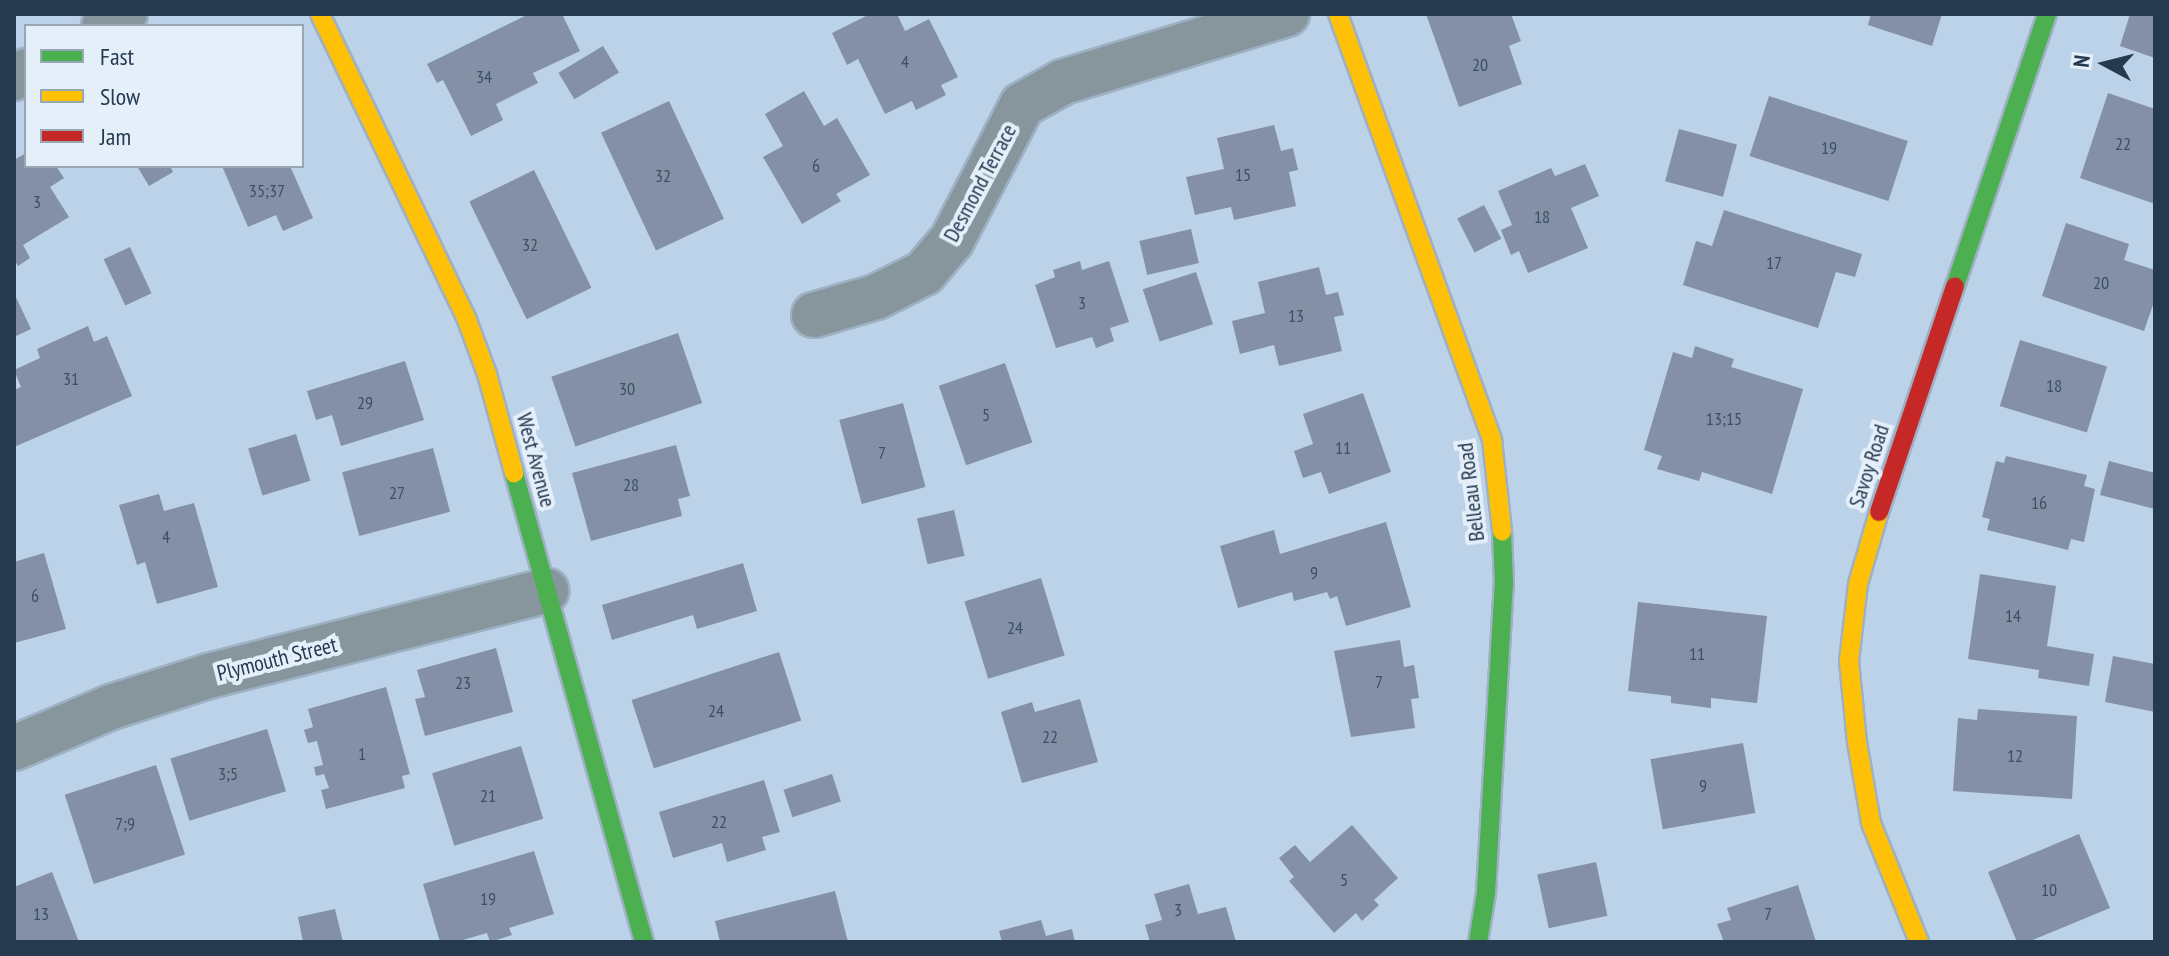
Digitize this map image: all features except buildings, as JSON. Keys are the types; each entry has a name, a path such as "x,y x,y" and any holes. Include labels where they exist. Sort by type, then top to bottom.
{"street":[{"path":"108,24 125,14"},
{"name":"West Avenue","path":"320,14 467,320 487,374 644,942"},
{"name":"Desmond Terrace","path":"814,315 876,297 924,273 952,240 1022,105 1063,82 1287,14"},
{"name":"Belleau Road","path":"1338,14 1492,440 1501,506 1504,584 1486,893 1478,942"},
{"name":"Savoy Road","path":"1919,942 1902,909 1871,823 1859,755 1849,661 1858,584 1881,505 2047,14"},
{"name":"Plymouth Street","path":"14,748 111,707 209,676 546,591"}],"traffic: fast":[{"path":"1955,286 2047,14"},
{"path":"514,473 644,942"},
{"path":"1478,942 1486,893 1504,584 1502,531"}],"traffic: slow":[{"path":"320,14 467,320 487,374 514,473"},
{"path":"1338,14 1492,440 1502,531"},
{"path":"1879,512 1858,584 1849,661 1857,742 1871,823 1919,942"}],"traffic: jam":[{"path":"1879,512 1955,286"}]}
